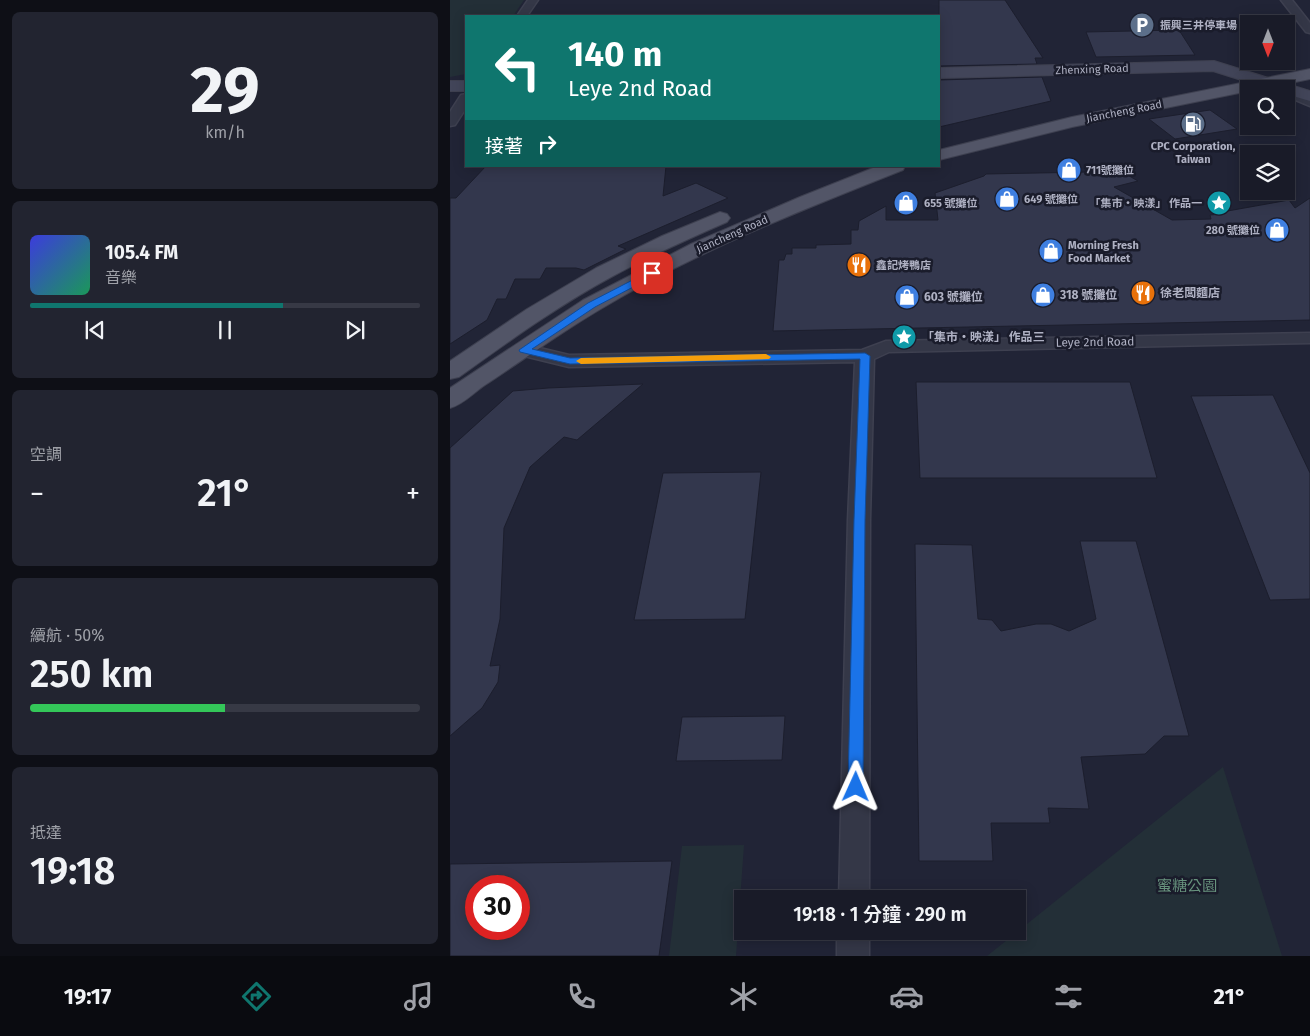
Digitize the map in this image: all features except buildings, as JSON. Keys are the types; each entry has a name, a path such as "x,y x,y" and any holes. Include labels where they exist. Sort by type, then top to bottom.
{"main road":[{"name":"Jiancheng Road","path":"940,140 1032,118 1310,63"},
{"name":"Zhenxing Road","path":"940,73 1214,66 1260,80"},
{"path":"1158,67 1185,88"},
{"name":"Jiancheng Road","path":"1290,80 1310,74"},
{"path":"450,86 465,86"},
{"name":"Jiancheng Road","path":"940,155 1062,124 1240,91"},
{"name":"Zhenxing Road","path":"1295,91 1310,96"},
{"name":"Jiancheng Road","path":"450,372 493,341 590,280 710,222 852,167"},
{"name":"Jiancheng Road","path":"450,400 470,384 592,305 698,248 807,201 893,167"}],"street":[{"path":"523,15 533,0"},
{"path":"1286,0 1310,30"},
{"path":"1295,95 1310,102"},
{"path":"450,122 465,100"},
{"name":"Leye 2nd Road","path":"524,350 570,361 865,356 886,347 1310,338"},
{"path":"854,890 859,530 865,356"},
{"path":"853,940 853,956"}],"green space":[{"path":"450,0 524,0 514,15 465,15 465,74 450,77"},
{"name":"蜜糖公園","path":"1223,767 1282,956 987,956 1007,940 1026,940 1026,925"},
{"path":"744,845 741,890 734,890 734,940 737,940 736,956 669,956 682,846"}],"slow traffic":[{"path":"581,361 766,357"}],"place":[{"name":"振興三井停車場","path":"1142,25"},
{"name":"CPC Corporation, Taiwan","path":"1193,124"},
{"name":"711號攤位","path":"1069,170"},
{"name":"649 號攤位","path":"1007,199"},
{"name":"655 號攤位","path":"906,203"},
{"name":"「集市‧映漾」 作品一","path":"1219,203"},
{"name":"280 號攤位","path":"1277,230"},
{"name":"Morning Fresh Food Market","path":"1051,251"},
{"name":"鑫記烤鴨店","path":"859,265"},
{"name":"徐老闆麵店","path":"1143,293"},
{"name":"318 號攤位","path":"1043,295"},
{"name":"603 號攤位","path":"907,297"},
{"name":"「集市‧映漾」 作品三","path":"904,337"}],"route":[{"path":"652,273 592,305 524,350 570,361 865,356 865,408 860,520 856,787"}]}
